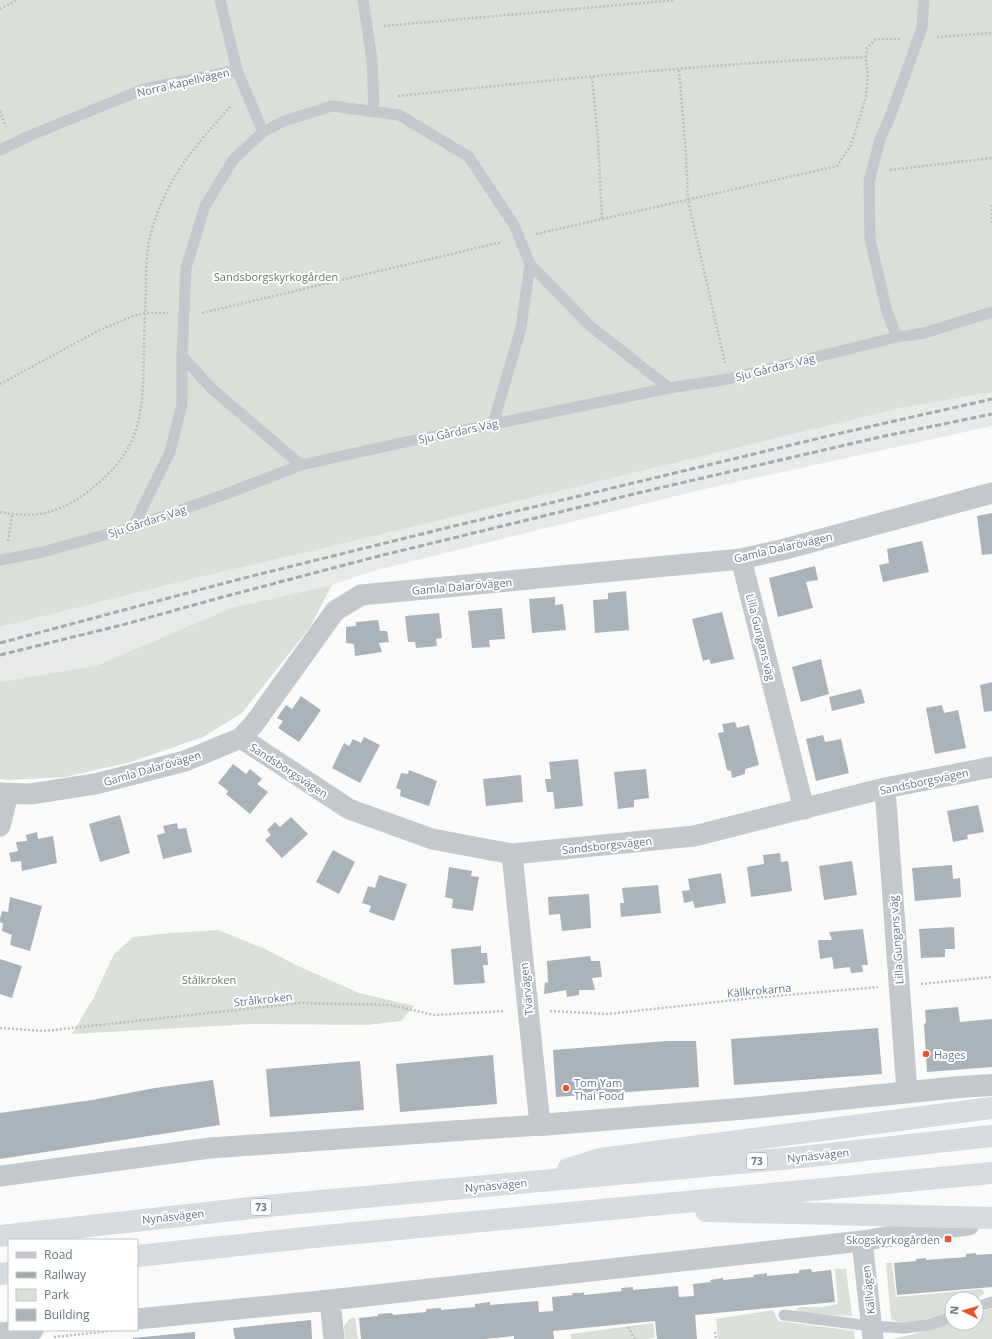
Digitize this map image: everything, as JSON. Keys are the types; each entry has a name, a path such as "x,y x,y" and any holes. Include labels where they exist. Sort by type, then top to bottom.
{"highway":[{"path":"522,1183 600,1159 992,1108"},
{"name":"Nynäsvägen","path":"0,1236 277,1205 793,1158 992,1136"},
{"path":"138,1256 314,1237 992,1173"},
{"path":"605,1209 992,1218"}],"street":[{"name":"Gamla Dalarövägen","path":"4,793 30,794 95,784 185,761 241,738 254,724 335,611 361,595 741,559 792,547 992,493"},
{"name":"Lilla Gungans väg","path":"741,559 804,809"},
{"name":"Sandsborgsvägen","path":"241,738 349,809 432,839 512,854 694,836 885,788 992,767"},
{"name":"Lilla Gungans väg","path":"885,788 907,1092"},
{"path":"0,826 4,793"},
{"name":"Tvärvägen","path":"512,854 540,1125"},
{"path":"0,1176 210,1148 540,1125 751,1108 907,1092 992,1086"},
{"path":"138,1319 330,1300 862,1241 934,1229 992,1223"},
{"name":"Källvägen","path":"862,1241 872,1333"},
{"path":"330,1300 334,1339"},
{"path":"0,1333 42,1334"}],"lane":[{"path":"220,0 237,70"},
{"path":"363,0 372,60 374,112"},
{"path":"897,337 887,312 870,239 869,182 880,139 890,117 919,38 922,28 924,0"},
{"name":"Norra Kapellvägen","path":"0,150 29,136 144,89 237,70 263,132"},
{"path":"133,527 170,452 182,404 182,356 186,268 205,206 233,160 263,132 284,121 332,106 399,115 469,156 514,225 530,264 590,325 670,388"},
{"path":"493,424 521,328 530,264"},
{"name":"Sju Gårdars Väg","path":"3,560 43,552 133,527 226,494 301,465 670,388 728,379 897,337 924,333 992,312"},
{"path":"182,356 212,389 301,465"},
{"path":"784,1315 872,1333 929,1326 944,1320"}],"path":[{"path":"0,9 17,0"},
{"path":"366,27 675,0"},
{"path":"0,384 98,331 132,316 145,313 184,315 837,166 852,145 866,97 868,74 867,48 876,39 919,38 992,33"},
{"path":"373,98 789,60 867,58"},
{"path":"679,70 688,200 728,379"},
{"path":"592,77 598,139 602,219"},
{"path":"0,512 17,516 39,514 62,508 85,494 108,475 126,453 138,424 143,387 146,274 151,235 159,208 175,175 198,143 246,90"},
{"path":"871,172 992,158"},
{"path":"992,205 992,225"},
{"path":"3,560 12,515"},
{"name":"Källkrokarna","path":"528,1010 608,1014 752,998 992,977"},
{"name":"Strålkroken","path":"0,1028 44,1031 300,1003 391,1005 434,1015 528,1010"},
{"path":"628,1327 635,1339"},
{"path":"42,1334 102,1331"},
{"path":"715,1332 716,1339"}],"shaded area":[{"path":"992,392 992,426 700,490 373,571 332,585 231,608 98,665 0,682 0,627 175,583 901,408"}],"green space":[{"name":"Sandsborgskyrkogården","path":"0,0 992,0 992,392 901,408 175,583 0,627"},
{"path":"332,585 310,627 242,713 203,737 131,762 65,777 7,780 0,779 0,682 98,665 231,608"},
{"name":"Stålkroken","path":"218,930 265,949 298,966 359,993 414,1006 401,1021 367,1025 251,1024 72,1034 94,997 114,954 133,937"},
{"path":"886,1263 892,1263 896,1297 944,1293 944,1314 922,1321 913,1322 891,1319"},
{"path":"835,1269 846,1269 852,1316 812,1314 795,1311 800,1307 821,1307 838,1304"},
{"path":"982,1289 984,1291 960,1291"},
{"path":"992,1308 992,1339 892,1339 944,1325 944,1331 984,1331 984,1311"},
{"path":"773,1310 778,1321 854,1331 855,1339 718,1339 716,1319"},
{"path":"350,1318 355,1318 358,1339 345,1339 344,1326"},
{"path":"653,1323 655,1337 648,1339 571,1339 571,1334"}],"building":[{"path":"992,513 992,554 982,555 977,516"},
{"path":"922,541 929,572 883,582 879,565 889,563 887,549"},
{"path":"815,566 818,580 806,582 813,608 778,617 769,578"},
{"path":"626,591 629,630 595,633 593,600 608,599 608,593"},
{"path":"555,597 555,605 563,604 566,630 532,633 529,599"},
{"path":"502,608 505,639 489,640 490,647 472,648 468,611"},
{"path":"722,612 734,659 711,664 709,659 703,661 692,619"},
{"path":"439,613 442,638 436,639 437,646 416,648 415,642 408,642 405,616"},
{"path":"378,620 380,631 387,631 389,642 379,643 382,652 355,656 354,644 346,643 346,627 356,626 356,622"},
{"path":"821,659 829,694 801,702 792,667"},
{"path":"992,682 992,711 984,712 980,685"},
{"path":"861,689 865,703 832,711 829,697"},
{"path":"301,696 321,710 299,742 278,728 283,721 277,718 286,705 292,709"},
{"path":"942,705 944,713 958,710 966,748 935,754 926,708"},
{"path":"735,722 737,728 749,725 759,765 745,769 745,774 732,778 731,771 727,770 718,733 724,732 722,724"},
{"path":"823,735 825,742 841,739 849,773 816,781 806,739"},
{"path":"364,737 380,745 360,783 332,768 344,743 349,746 353,739 361,743"},
{"path":"578,759 583,806 555,809 553,792 547,792 545,779 551,779 549,762"},
{"path":"233,764 246,774 250,769 262,779 257,784 268,792 250,814 226,794 228,791 218,783"},
{"path":"646,769 649,798 634,800 634,807 618,809 614,772"},
{"path":"409,770 437,781 429,806 400,796 401,790 396,788 401,773 408,774"},
{"path":"521,775 523,802 486,806 483,779"},
{"path":"978,805 984,832 967,835 968,839 953,842 947,811"},
{"path":"120,815 130,853 100,862 89,824"},
{"path":"291,817 308,834 282,858 265,840 271,835 267,830 275,822 280,827"},
{"path":"177,823 178,829 186,828 192,852 163,859 157,835 165,833 163,826"},
{"path":"37,832 38,839 53,836 57,863 22,871 21,861 11,862 9,853 18,851 16,842 27,841 26,835"},
{"path":"333,850 355,862 339,894 316,882"},
{"path":"780,853 781,862 788,861 792,891 751,897 747,867 764,864 763,855"},
{"path":"852,861 857,895 824,900 819,866"},
{"path":"952,865 953,879 960,878 961,897 915,901 912,868"},
{"path":"449,867 472,871 471,876 479,877 473,911 452,908 453,899 445,897"},
{"path":"721,873 726,903 695,908 693,901 684,903 682,891 690,890 688,879"},
{"path":"379,875 407,884 394,921 369,912 371,906 362,903 368,886 375,888"},
{"path":"658,885 661,913 621,917 620,903 624,903 622,888"},
{"path":"589,894 591,928 562,931 560,914 549,915 548,897"},
{"path":"10,897 42,906 30,951 10,945 12,935 2,931 3,923 0,922 0,919 2,911 8,912"},
{"path":"954,927 955,949 945,949 945,957 921,958 919,929"},
{"path":"863,929 868,965 862,965 863,972 851,973 850,967 834,969 832,957 820,959 818,940 832,940 829,932"},
{"path":"481,946 481,953 487,953 488,965 483,965 485,983 454,985 451,949"},
{"path":"590,956 591,961 600,961 602,977 592,978 595,990 579,990 579,995 567,997 566,990 544,994 545,982 548,983 547,961"},
{"path":"0,959 22,966 12,998 0,994"},
{"path":"958,1007 960,1022 992,1019 992,1067 927,1072 924,1024 926,1023 925,1010"},
{"path":"878,1028 882,1074 734,1085 731,1039"},
{"path":"667,1041 696,1041 699,1087 556,1097 553,1050"},
{"path":"493,1055 497,1104 400,1112 396,1064"},
{"path":"360,1061 364,1110 270,1117 266,1069"},
{"path":"213,1080 220,1125 0,1159 0,1113 92,1100 155,1088"},
{"path":"966,1254 992,1254 992,1287 897,1295 894,1263 916,1261 916,1259 926,1258 926,1260 966,1257"},
{"path":"811,1269 812,1272 831,1270 835,1302 695,1315 697,1339 657,1339 655,1321 553,1331 554,1339 514,1339 514,1336 484,1339 361,1339 359,1318 378,1316 378,1314 392,1313 393,1315 426,1312 426,1309 441,1308 441,1310 475,1307 475,1304 490,1302 490,1305 538,1301 539,1312 553,1311 552,1297 573,1295 572,1293 584,1292 584,1295 622,1291 621,1288 633,1287 633,1290 678,1286 679,1297 694,1296 693,1284 711,1282 710,1280 754,1277 753,1275 767,1273 767,1276 799,1273 799,1270"},
{"path":"311,1320 312,1339 235,1339 233,1328"},
{"path":"195,1332 195,1339 133,1339 133,1338"}],"railway":[{"path":"0,643 240,579 446,528 837,434 992,399"},
{"path":"0,655 122,625 371,558 642,492 880,437 992,414"}],"place":[{"name":"Hages","path":"926,1054"},
{"name":"Tom Yam Thai Food","path":"566,1088"},
{"name":"Skogskyrkogården","path":"948,1239"}]}
